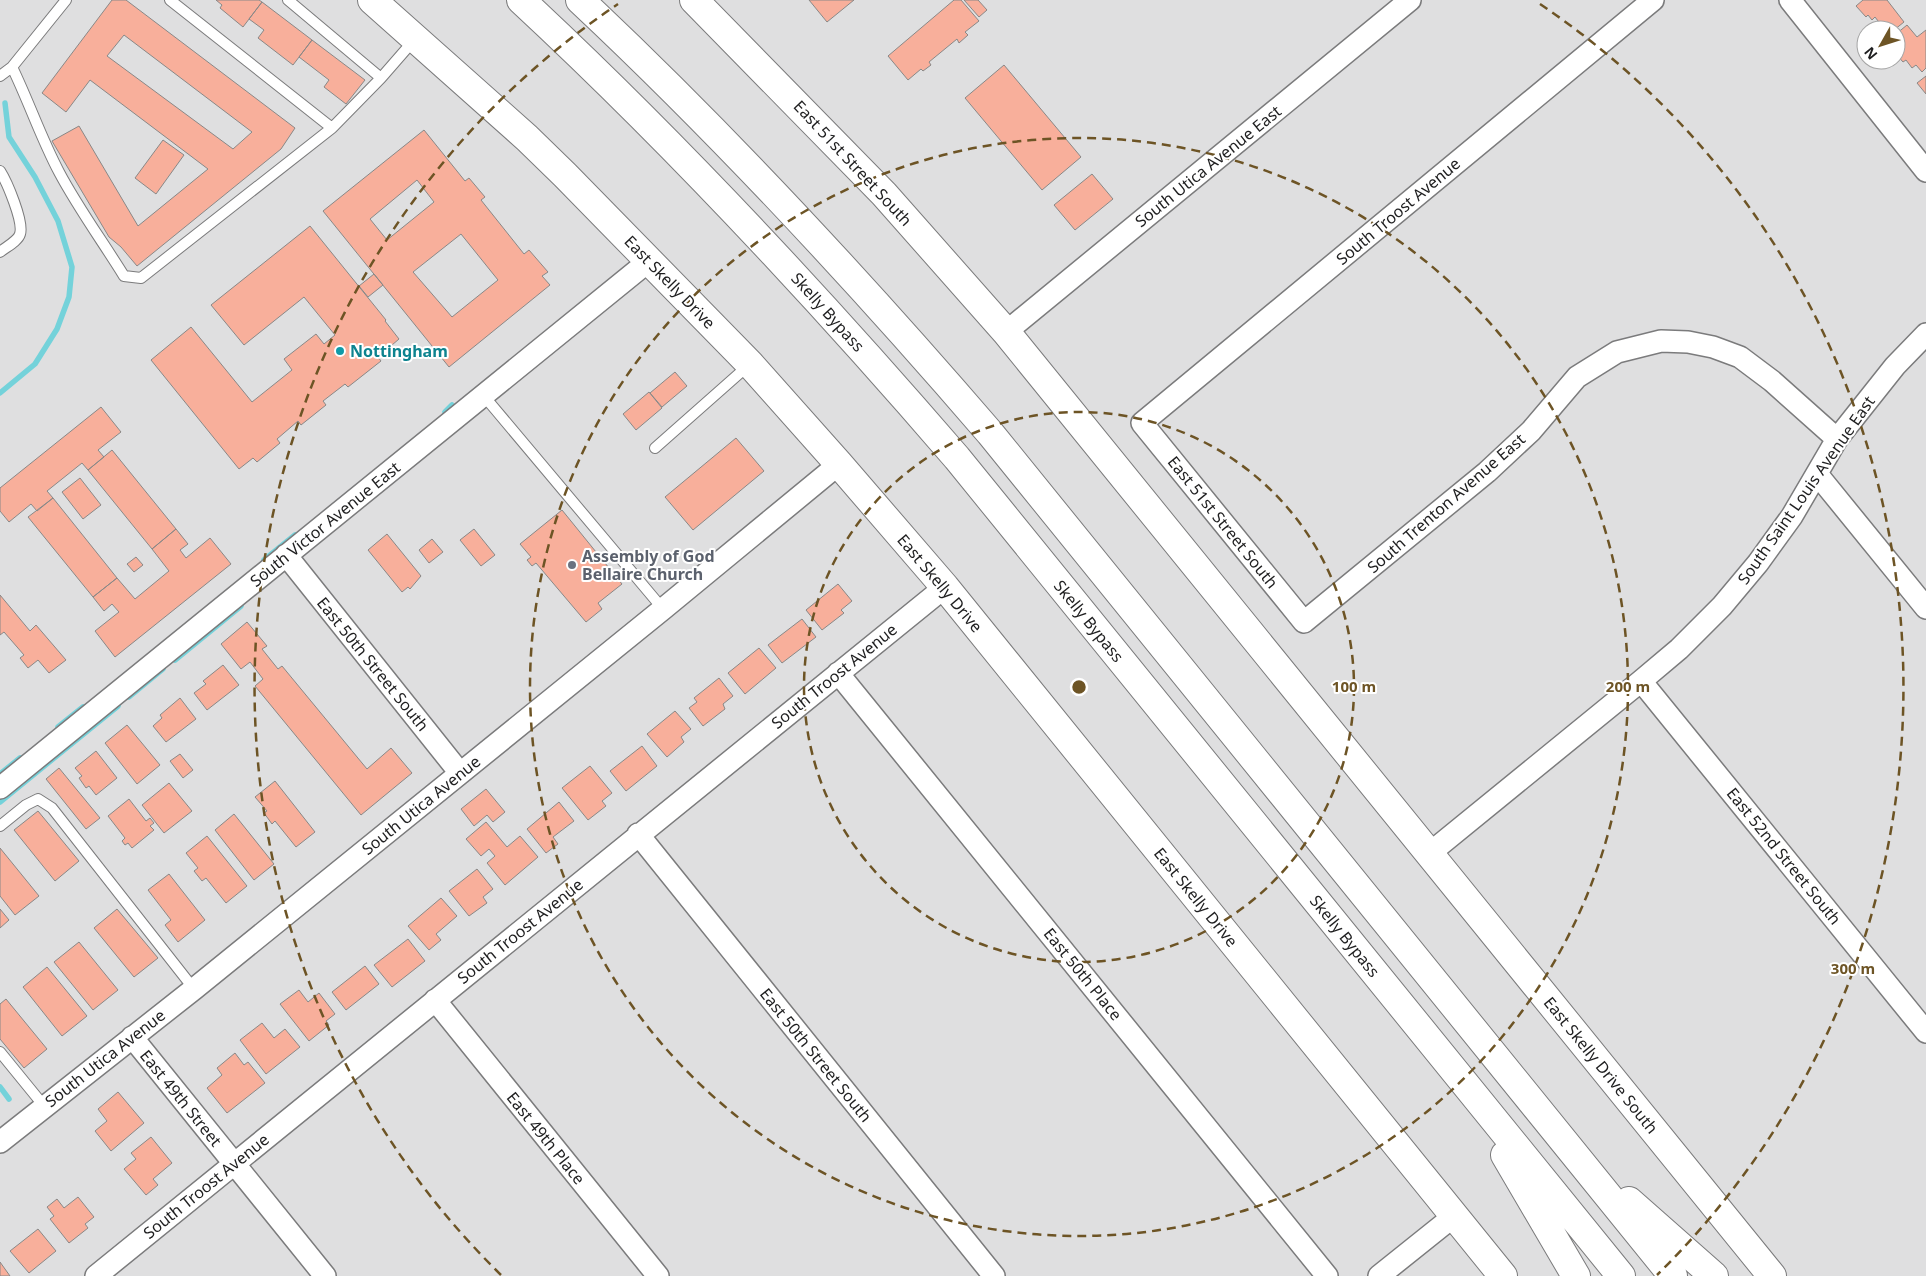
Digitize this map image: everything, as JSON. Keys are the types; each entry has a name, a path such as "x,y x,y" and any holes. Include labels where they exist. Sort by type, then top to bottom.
{"main road":[{"name":"East Skelly Drive","path":"372,0 527,138 650,260 750,364 839,464 945,587 1454,1216"},
{"name":"Skelly Bypass","path":"521,0 672,145 854,339 957,458 1621,1276"},
{"path":"580,0 660,75 745,162 892,320 977,418 1673,1276"},
{"name":"East 51st Street South","path":"694,0 884,194 1006,332"},
{"path":"1006,332 1430,853"},
{"name":"East Skelly Drive South","path":"1430,853 1772,1276"},
{"path":"1456,1072 1576,1276"},
{"path":"1571,1150 1714,1276"},
{"path":"1454,1216 1503,1276"}],"street":[{"name":"South Utica Avenue East","path":"1006,332 1410,0"},
{"name":"South Troost Avenue","path":"1142,422 1653,0"},
{"path":"1790,0 1926,171"},
{"name":"South Victor Avenue East","path":"0,788 650,260"},
{"name":"South Saint Louis Avenue East","path":"1430,853 1679,650 1722,606 1758,564 1792,516 1837,440 1895,366 1926,334"},
{"name":"South Trenton Avenue East","path":"1304,622 1487,472 1530,431 1577,377 1617,352 1661,342 1688,342 1713,347 1740,357 1772,381 1837,440"},
{"name":"East 51st Street South","path":"1142,422 1304,622"},
{"name":"South Utica Avenue","path":"0,1142 194,989 839,464"},
{"path":"1817,474 1926,608"},
{"name":"East 50th Street South","path":"286,555 460,773"},
{"name":"South Troost Avenue","path":"96,1276 638,834 945,587"},
{"name":"East 50th Place","path":"838,673 1327,1276"},
{"name":"East 52nd Street South","path":"1641,681 1926,1032"},
{"name":"East 50th Street South","path":"638,834 994,1276"},
{"name":"East 49th Place","path":"435,1000 658,1276"},
{"name":"East 49th Street","path":"132,1037 325,1276"},
{"path":"1379,1276 1454,1216"}],"lane":[{"path":"0,76 12,67 66,0"},
{"path":"170,0 332,128"},
{"path":"288,0 381,78"},
{"path":"12,67 26,96 39,132 60,174 124,276 141,278 332,128 381,78 416,38"},
{"path":"0,171 8,183 21,227 17,239 0,252"},
{"path":"655,448 750,364"},
{"path":"484,396 663,609"},
{"path":"0,826 26,805 38,799 52,808 194,989"},
{"path":"0,1052 44,1106"}],"building":[{"path":"112,0 126,0 295,128 281,149 137,266 121,247 109,237 52,141 79,126 138,226 208,169 90,80 66,112 42,93","holes":["124,35 252,132 233,149 107,56"]},
{"path":"216,0 259,0 262,2 243,27 220,8 222,5"},
{"path":"809,0 854,0 827,22"},
{"path":"954,0 961,0 979,21 965,32 968,35 959,43 957,39 929,62 931,65 923,71 921,69 908,80 888,56"},
{"path":"964,0 978,0 987,10 979,17"},
{"path":"1863,0 1887,0 1902,20 1877,20 1875,17 1872,20 1868,15 1866,17 1856,6"},
{"path":"262,2 312,40 293,65 258,38 264,30 249,19"},
{"path":"1906,26 1917,37 1926,30 1926,68 1922,72 1916,65 1912,68 1906,60"},
{"path":"312,40 365,80 346,104 324,87 329,80 299,57"},
{"path":"1004,65 1081,157 1042,190 965,98"},
{"path":"1926,76 1926,94 1917,83"},
{"path":"424,130 465,181 469,178 485,197 481,200 524,254 529,250 548,272 542,276 550,285 449,367 323,211","holes":["417,180 434,202 387,240 370,219","461,234 498,280 452,317 413,272"]},
{"path":"163,140 184,155 156,194 135,178"},
{"path":"1092,174 1113,199 1075,230 1054,205"},
{"name":"Nottingham","path":"310,226 386,320 399,339 378,357 381,361 348,387 345,384 323,401 326,405 301,425 298,421 277,439 280,443 257,462 253,458 239,469 151,360 191,327 252,402 292,370 284,359 316,334 324,344 335,335 304,297 244,345 211,305"},
{"path":"374,274 383,285 368,297 359,286"},
{"path":"675,372 687,386 662,407 650,393"},
{"path":"649,392 662,408 636,430 623,414"},
{"path":"101,407 121,432 98,450 104,457 88,470 82,463 47,491 53,498 37,511 31,504 9,522 0,511 0,488"},
{"path":"736,438 764,471 693,530 665,497"},
{"path":"112,450 176,529 152,549 88,470"},
{"path":"80,478 101,505 83,519 62,492"},
{"path":"53,498 117,578 93,597 28,517"},
{"name":"Assembly of God Bellaire Church","path":"562,510 622,584 598,603 602,609 586,622 536,563 532,566 527,560 531,557 520,544"},
{"path":"176,529 188,544 180,550 186,558 210,538 231,564 115,657 95,631 119,612 112,604 104,611 93,597 117,578 135,599 169,571 152,549"},
{"path":"474,529 495,555 481,566 460,540"},
{"path":"387,534 421,576 410,589 408,587 402,592 368,550"},
{"path":"432,539 443,552 429,563 419,550"},
{"path":"136,557 143,565 134,572 127,564"},
{"path":"838,584 852,601 841,610 844,613 822,630 806,610"},
{"path":"0,595 30,631 36,625 66,660 49,673 38,660 28,668 20,658 24,655 4,632 0,635"},
{"path":"802,619 816,637 782,663 768,645"},
{"path":"247,622 267,646 262,649 278,669 282,666 367,769 391,748 412,773 361,815 255,686 263,679 250,662 241,669 221,644"},
{"path":"759,648 776,668 745,694 728,673"},
{"path":"223,665 239,685 207,710 194,693 206,684 203,681"},
{"path":"719,678 733,696 723,704 725,709 703,726 689,708 697,702 694,698"},
{"path":"180,698 196,719 166,742 153,726 162,718 160,715"},
{"path":"675,711 691,729 681,737 684,742 667,757 647,734"},
{"path":"127,725 160,765 137,784 105,743"},
{"path":"642,746 657,766 626,791 610,771"},
{"path":"96,751 117,778 96,795 89,786 86,788 79,778 82,776 75,768"},
{"path":"180,754 193,770 183,778 170,761"},
{"path":"590,766 612,793 602,801 606,806 588,820 562,788"},
{"path":"59,768 100,818 86,829 46,779"},
{"path":"275,781 315,832 296,847 275,821 272,824 264,813 267,811 255,797"},
{"path":"169,783 192,811 164,833 142,805"},
{"path":"486,789 505,812 493,822 487,815 474,826 461,809"},
{"path":"129,799 146,821 150,818 154,823 150,826 154,830 132,848 128,843 125,845 122,841 125,838 108,816"},
{"path":"559,802 574,821 553,837 558,844 546,853 527,829"},
{"path":"38,811 79,861 55,881 14,830"},
{"path":"234,814 274,864 254,880 215,830"},
{"path":"486,822 507,847 520,836 538,857 505,885 487,863 495,856 489,849 481,856 466,839"},
{"path":"207,836 247,886 226,903 206,878 202,881 194,871 198,868 186,853"},
{"path":"0,848 39,896 15,915 0,896"},
{"path":"477,869 493,889 483,897 487,903 469,916 449,891"},
{"path":"169,874 205,920 178,942 165,925 171,920 148,890"},
{"path":"441,898 457,916 436,934 441,940 429,950 408,926"},
{"path":"0,909 9,920 0,928"},
{"path":"117,909 158,958 134,977 94,928"},
{"path":"408,939 425,961 392,987 374,965"},
{"path":"79,942 118,990 93,1010 54,962"},
{"path":"365,966 379,984 346,1010 332,992"},
{"path":"47,967 87,1016 62,1036 23,987"},
{"path":"299,990 308,1002 319,993 335,1014 326,1021 329,1025 309,1041 280,1004"},
{"path":"6,999 47,1049 24,1068 0,1039 0,1004"},
{"path":"262,1023 274,1038 285,1029 300,1047 266,1074 240,1040"},
{"path":"235,1053 244,1065 248,1062 265,1083 227,1113 207,1088 222,1075 217,1068"},
{"path":"118,1092 144,1123 111,1151 95,1131 107,1121 98,1109"},
{"path":"151,1137 172,1163 153,1179 158,1185 146,1195 124,1169 136,1159 131,1153"},
{"path":"78,1197 94,1217 85,1224 88,1228 69,1243 50,1219 54,1216 47,1207 57,1199 64,1208"},
{"path":"38,1229 56,1251 29,1273 10,1251"},
{"path":"0,1262 10,1276 0,1276"}],"waterway":[{"path":"0,393 35,364 57,329 69,297 72,267 58,221 35,177 9,137 5,103"},
{"path":"445,412 452,405"},
{"path":"264,560 295,535"},
{"path":"175,660 241,606"},
{"path":"129,697 163,669"},
{"path":"0,802 118,706"},
{"path":"58,727 83,707"},
{"path":"0,774 20,758"},
{"path":"0,1087 9,1099"}],"place":[{"name":"Nottingham","path":"340,351"},
{"name":"Assembly of God Bellaire Church","path":"572,565"}]}
